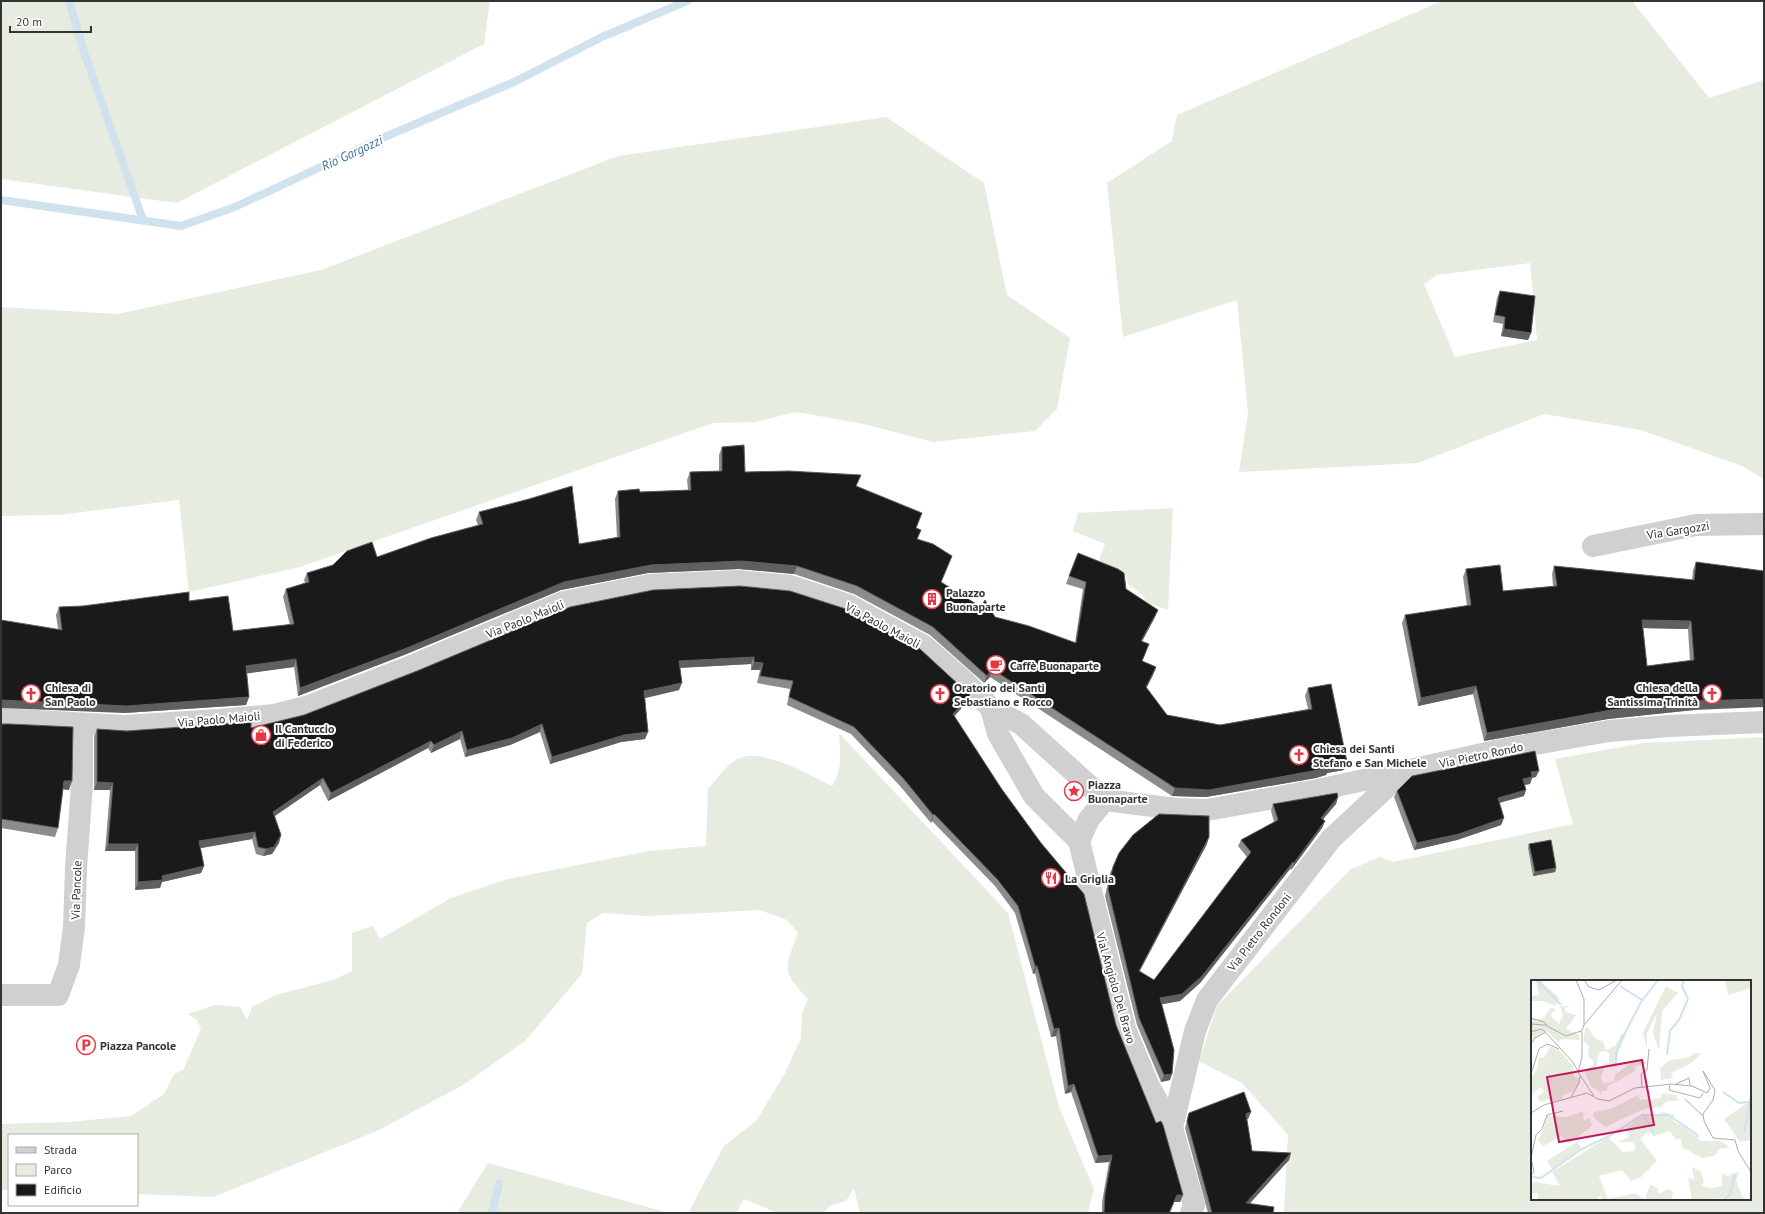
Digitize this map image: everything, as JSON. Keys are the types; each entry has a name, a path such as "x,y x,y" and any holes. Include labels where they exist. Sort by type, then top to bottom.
{"street":[{"name":"Via Gargozzi","path":"1593,546 1696,525 1764,524"},
{"name":"Via Paolo Maioli","path":"1,720 82,725 140,725 218,720 274,714 306,707 409,667 564,602 649,585 738,581 790,586 848,605 924,646 965,682 991,708"},
{"path":"991,708 1021,724 1105,800 1089,819 1079,841 1034,796 998,734 991,708"},
{"name":"Via Pietro Rondo","path":"1105,800 1176,809 1207,810 1318,790 1505,749 1609,731 1764,722"},
{"name":"Via Pancole","path":"1,995 58,995 69,964 74,927 76,868 82,785 82,725"},
{"name":"Via Pietro Rondoni","path":"1172,1128 1195,1031 1207,1000 1331,840 1405,770"},
{"name":"Vial Angiolo Del Bravo","path":"1079,841 1125,1028 1148,1084 1172,1128 1194,1210"}],"green space":[{"path":"1,1 490,1 484,44 177,203 1,179"},
{"path":"1442,1 1632,1 1709,98 1764,80 1764,479 1742,466 1641,430 1544,414 1418,463 1239,472 1248,413 1237,300 1123,337 1107,183 1172,141 1177,115","holes":["1530,263 1537,340 1455,357 1424,284 1437,275"]},
{"path":"886,117 984,183 1007,295 1070,338 1057,409 1035,431 933,442 864,424 796,412 755,422 713,423 300,567 189,592 179,500 58,515 1,516 1,307 118,314 321,270 618,156"},
{"path":"1173,508 1168,610 1146,602 1143,595 1129,585 1124,572 1099,560 1105,544 1073,531 1078,513"},
{"path":"839,733 1008,913 1059,1107 1094,1189 1088,1213 860,1213 854,1188 846,1201 830,1206 823,1213 778,1213 744,1199 736,1213 688,1213 724,1146 757,1120 785,1073 801,1038 802,1013 808,999 793,981 789,974 788,968 790,954 798,933 787,920 760,910 647,916 603,913 587,923 582,974 525,1041 463,1085 377,1131 213,1197 138,1194 138,1134 8,1134 8,1190 1,1190 1,1124 70,1122 131,1116 164,1094 174,1074 183,1070 201,1029 197,1020 188,1014 215,1005 240,1007 247,1020 252,1007 276,995 333,980 352,971 352,933 373,926 380,939 451,898 508,879 649,851 706,846 708,789 723,771 733,762 743,757 755,756 769,758 797,769 832,786 838,774 840,754"},
{"path":"1764,737 1764,1213 1284,1213 1288,1135 1242,1083 1199,1061 1217,1006 1351,869 1380,857 1393,862 1573,824 1555,759 1643,743"},
{"path":"488,1163 669,1213 457,1213"}],"building":[{"path":"1500,291 1535,296 1531,333 1504,329 1505,317 1495,315"},
{"path":"744,445 745,472 789,471 861,475 856,486 922,513 916,528 921,530 917,539 933,544 952,556 941,582 981,607 985,600 995,617 1029,626 1076,643 1086,582 1069,576 1078,553 1118,569 1124,573 1126,589 1158,610 1141,641 1149,644 1142,661 1156,667 1146,687 1167,715 1220,725 1312,709 1308,688 1331,684 1347,762 1328,766 1329,768 1209,790 1175,788 992,669 987,676 933,627 857,586 797,566 742,561 651,565 564,582 407,648 300,688 296,659 246,666 249,697 127,706 1,700 1,620 62,630 59,607 83,606 189,592 189,601 228,596 233,631 294,624 286,589 309,582 307,573 333,565 347,551 372,542 377,557 431,538 483,524 479,512 572,486 579,544 620,537 618,491 639,489 640,492 691,490 690,472 722,471 722,447"},
{"path":"1696,562 1764,571 1764,699 1697,701 1611,710 1487,733 1476,686 1421,698 1405,615 1471,605 1466,569 1500,565 1503,591 1557,586 1554,566 1694,580","holes":["1642,620 1691,621 1694,660 1647,666"]},
{"path":"740,586 790,591 846,609 920,649 970,695 953,714 1001,788 1041,843 1084,894 1116,1025 1156,1123 1161,1121 1163,1125 1183,1195 1177,1195 1169,1213 1104,1213 1105,1194 1112,1155 1098,1156 1074,1084 1068,1086 1059,1028 1054,1029 1037,966 1035,966 1018,906 997,879 934,814 933,815 903,778 854,727 789,697 793,681 760,676 763,663 754,662 754,657 679,661 682,683 644,691 648,732 624,735 552,757 542,724 512,738 467,750 462,731 434,745 431,741 331,793 323,778 273,812 281,835 274,847 266,849 258,847 255,832 199,841 204,866 162,876 163,880 138,882 138,844 108,844 113,783 97,782 97,729 127,731 251,722 251,728 304,715 417,671 570,607 653,590"},
{"path":"1,724 73,727 72,781 64,781 58,828 1,819"},
{"path":"1535,751 1539,771 1531,772 1532,777 1523,779 1526,790 1498,798 1504,818 1459,834 1417,843 1397,791 1412,776"},
{"path":"1337,793 1338,797 1321,818 1325,821 1294,863 1293,862 1202,976 1182,994 1160,998 1174,1050 1172,1074 1164,1075 1139,1018 1108,889 1113,867 1119,853 1133,835 1159,814 1209,816 1209,837 1139,971 1154,980 1251,852 1241,840 1278,820 1273,804"},
{"path":"1551,840 1556,868 1535,872 1529,844"},
{"path":"1244,1092 1251,1112 1246,1114 1252,1151 1291,1153 1246,1203 1274,1207 1273,1213 1212,1213 1187,1121 1189,1113"}],"waterway":[{"path":"69,1 84,52 143,220"},
{"name":"Rio Gargozzi","path":"1,200 181,226 235,207 387,136 516,81 602,37 687,1"},
{"path":"492,1213 499,1184"}],"place":[{"name":"Palazzo Buonaparte","path":"932,599"},
{"name":"Caffè Buonaparte","path":"996,665"},
{"name":"Chiesa di San Paolo","path":"31,694"},
{"name":"Oratorio dei Santi Sebastiano e Rocco","path":"940,694"},
{"name":"Chiesa della Santissima Trinità","path":"1712,694"},
{"name":"Il Cantuccio di Federico","path":"261,735"},
{"name":"Chiesa dei Santi Stefano e San Michele","path":"1299,755"},
{"name":"Piazza Buonaparte","path":"1074,791"},
{"name":"La Griglia","path":"1051,878"},
{"name":"Piazza Pancole","path":"86,1045"}]}
